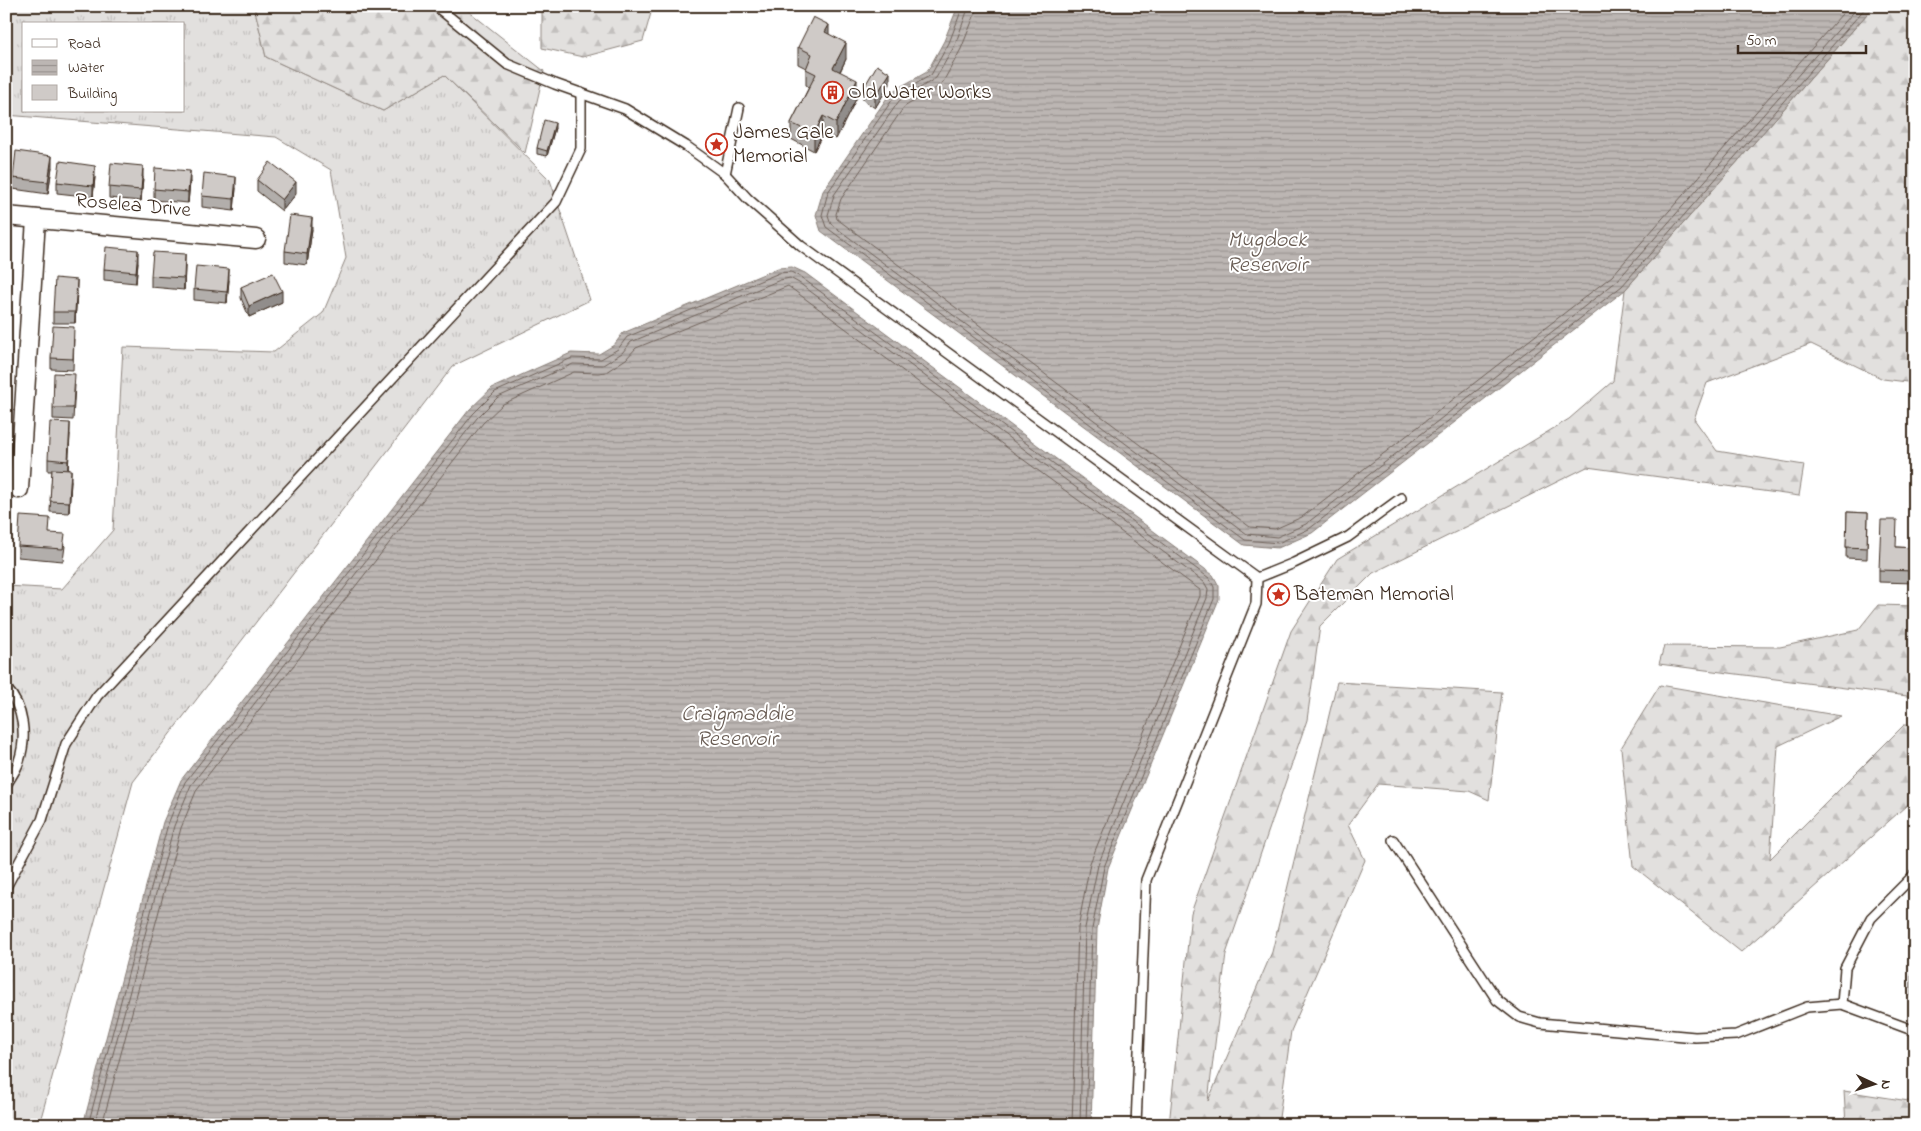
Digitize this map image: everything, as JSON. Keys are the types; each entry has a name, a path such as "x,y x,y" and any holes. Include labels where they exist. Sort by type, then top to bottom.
{"street":[{"name":"Roselea Drive","path":"6,216 256,239"},
{"path":"18,490 36,220"}],"lane":[{"path":"436,6 507,64 555,84 625,109 686,146 724,174 748,199 801,246 1257,578"},
{"path":"6,887 42,820 66,744 97,696 556,202 581,149 581,93"},
{"path":"724,174 739,108"},
{"path":"1257,578 1294,563 1348,537 1401,498"},
{"path":"1136,1125 1146,880 1256,604 1257,578"},
{"path":"6,688 12,694 24,725 19,762 6,785"},
{"path":"1393,840 1497,1000 1520,1017 1540,1023 1696,1037 1736,1035 1807,1007 1842,1004 1915,1031"},
{"path":"1842,1004 1844,968 1871,918 1915,874"}],"green space":[{"path":"6,6 254,6 266,57 383,111 444,75 550,180 590,300 453,366 133,782 39,1125 6,1125 6,586 62,589 113,530 123,347 274,352 323,313 346,258 331,170 276,137 6,115"},
{"path":"254,6 462,6 544,71 525,153 444,75 383,111 266,57"},
{"path":"542,6 653,6 643,41 583,57 542,48"},
{"path":"1874,6 1915,6 1915,383 1883,379 1811,344 1707,383 1694,419 1717,451 1804,465 1799,496 1587,467 1373,573 1320,626 1307,720 1226,954 1208,1101 1272,952 1337,682 1502,692 1489,800 1469,791 1378,784 1348,825 1365,860 1291,1031 1278,1125 1169,1125 1191,913 1291,631 1337,559 1569,419 1613,381 1625,290"},
{"path":"1878,605 1915,606 1915,697 1659,664 1664,646 1780,647 1858,630"},
{"path":"1660,685 1841,716 1778,746 1770,859 1904,725 1915,725 1915,798 1741,952 1633,866 1621,748"},
{"path":"1844,1091 1915,1102 1915,1125 1846,1125"}],"water":[{"name":"Mugdock Reservoir","path":"958,6 1874,6 1625,290 1312,533 1278,548 1244,545 821,231 816,215 823,191 891,92 927,72 944,41"},
{"name":"Craigmaddie Reservoir","path":"792,267 805,273 1213,575 1219,586 1219,599 1108,868 1097,929 1091,1125 83,1125 163,822 181,780 469,410 492,388 571,353 599,354 614,345 623,333 778,268"}],"building":[{"name":"Old Water Works","path":"813,17 829,25 825,32 846,43 833,68 857,80 836,123 823,116 814,134 791,123 816,74 806,69 812,54 798,47"},
{"path":"877,65 890,73 875,97 863,89"},
{"path":"544,120 555,123 547,151 537,148"},
{"path":"16,151 52,156 48,182 13,178"},
{"path":"60,161 95,166 93,186 57,182"},
{"path":"270,162 296,182 282,200 257,180"},
{"path":"111,163 143,166 141,190 109,187"},
{"path":"155,168 190,171 188,192 154,189"},
{"path":"204,173 236,177 234,199 202,196"},
{"path":"290,215 312,218 307,254 285,251"},
{"path":"106,247 138,250 136,272 104,269"},
{"path":"153,252 185,254 184,278 151,276"},
{"path":"196,266 229,269 227,292 194,289"},
{"path":"273,273 282,291 249,306 241,287"},
{"path":"55,278 77,280 75,312 53,312"},
{"path":"53,326 74,327 73,359 51,358"},
{"path":"54,373 75,374 73,408 53,408"},
{"path":"50,422 70,423 68,461 48,459"},
{"path":"52,469 71,470 69,502 50,501"},
{"path":"1847,512 1868,513 1867,548 1846,547"},
{"path":"20,516 50,518 49,533 65,534 63,549 18,546"},
{"path":"1881,520 1897,520 1896,547 1915,548 1915,571 1879,570"},
{"path":"1915,965 1915,977 1911,976"}],"place":[{"name":"Old Water Works","path":"832,93"},
{"name":"James Gale Memorial","path":"717,145"},
{"name":"Bateman Memorial","path":"1278,595"}]}
